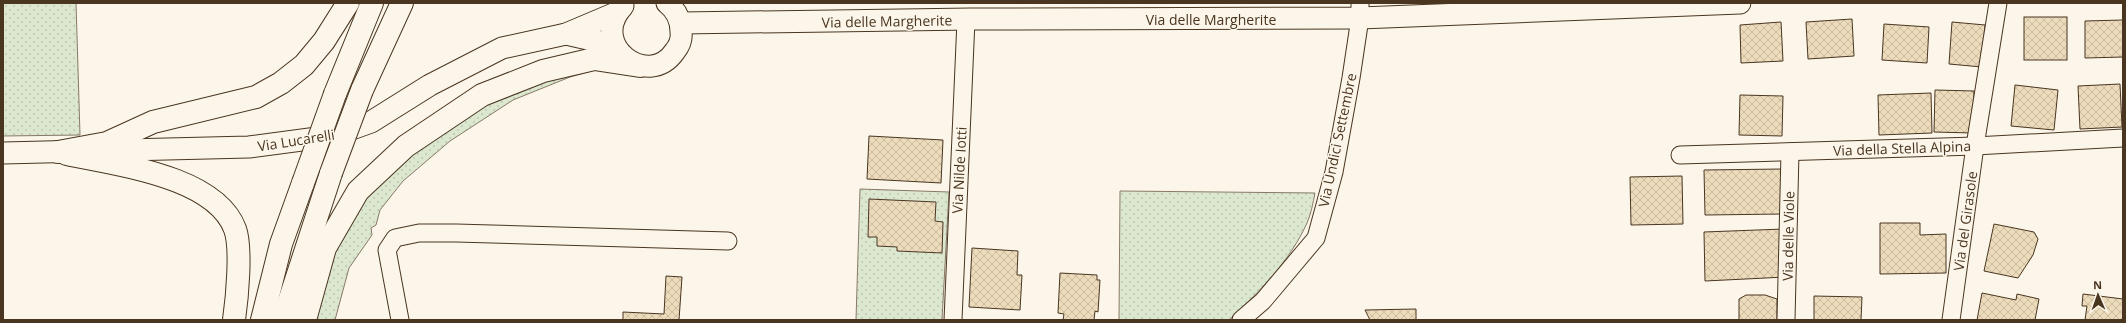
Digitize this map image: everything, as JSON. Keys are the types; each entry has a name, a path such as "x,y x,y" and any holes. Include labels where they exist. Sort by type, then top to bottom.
{"highway":[{"path":"58,152 107,143 153,122 256,96 281,83 304,65 324,41 348,3"},
{"path":"262,320 281,244 335,94 372,3"},
{"path":"284,320 331,172 362,90 402,3"},
{"path":"306,320 325,248 358,191 406,146 482,95 543,71 594,59 640,66"},
{"path":"58,152 168,177 194,187 223,208 236,230 238,293 234,320"}],"street":[{"path":"614,44 620,54 629,61 640,66 657,64 672,56 680,40 681,23 676,13 667,3"},
{"name":"Via delle Margherite","path":"681,23 966,20 1740,3"},
{"name":"Via del Girasole","path":"1951,320 1975,146 1998,3"},
{"name":"Via Lucarelli","path":"566,34 614,44 612,33 613,22 622,7"},
{"name":"Via Lucarelli","path":"3,153 249,147 332,136 371,122 430,85 502,48 566,34 622,7"},
{"name":"Via Undici Settembre","path":"1241,320 1263,301 1316,238 1334,172 1360,11"},
{"name":"Via Nilde Iotti","path":"953,320 966,20"},
{"name":"Via della Stella Alpina","path":"1680,155 1975,146 2123,138"},
{"name":"Via delle Viole","path":"1786,320 1790,152"},
{"path":"400,320 387,250 395,238 419,233 456,233 728,241"}],"green space":[{"path":"3,3 76,3 80,135 3,136"},
{"path":"591,71 570,77 513,100 450,141 403,181 380,210 376,225 371,228 372,235 349,268 335,320 312,320 335,247 372,188 404,160 474,110 549,77"},
{"path":"860,189 949,192 942,320 856,320"},
{"path":"1120,191 1315,193 1308,220 1292,250 1273,275 1229,320 1119,320"}],"building":[{"path":"2024,17 2067,17 2067,60 2024,60"},
{"path":"1852,19 1854,56 1808,59 1806,22"},
{"path":"2123,20 2123,57 2085,58 2085,21"},
{"path":"1781,22 1783,61 1741,63 1740,25"},
{"path":"1952,22 1985,25 1982,67 1949,64"},
{"path":"1884,24 1929,27 1927,63 1882,60"},
{"path":"2120,84 2122,127 2080,129 2078,86"},
{"path":"2015,85 2058,90 2054,130 2011,126"},
{"path":"1935,90 1974,91 1973,133 1934,132"},
{"path":"1931,93 1932,133 1879,135 1878,95"},
{"path":"1740,95 1783,96 1782,136 1739,135"},
{"path":"869,136 943,140 941,183 867,179"},
{"path":"1783,169 1784,214 1705,215 1704,170"},
{"path":"1682,176 1683,224 1631,225 1630,177"},
{"path":"869,199 936,202 935,221 943,222 942,253 897,251 897,247 877,246 877,237 868,237"},
{"path":"1880,223 1920,223 1920,235 1946,234 1946,273 1880,274"},
{"path":"1994,224 2034,232 2038,239 2033,255 2018,278 1984,271"},
{"path":"1784,229 1786,277 1705,281 1704,232"},
{"path":"972,248 1018,251 1017,275 1022,275 1020,310 969,307"},
{"path":"1060,273 1097,275 1097,280 1100,280 1098,312 1095,311 1094,320 1063,320 1064,314 1058,313"},
{"path":"666,276 682,277 679,320 623,320 623,312 664,314"},
{"path":"1982,293 2016,300 2017,294 2039,299 2035,320 1977,320"},
{"path":"2083,294 2123,299 2123,320 2085,320 2087,306 2082,306"},
{"path":"1746,295 1765,295 1777,299 1777,320 1739,320 1739,299"},
{"path":"1814,296 1862,297 1861,320 1814,320"},
{"path":"1416,309 1416,320 1370,320 1365,310"}]}
